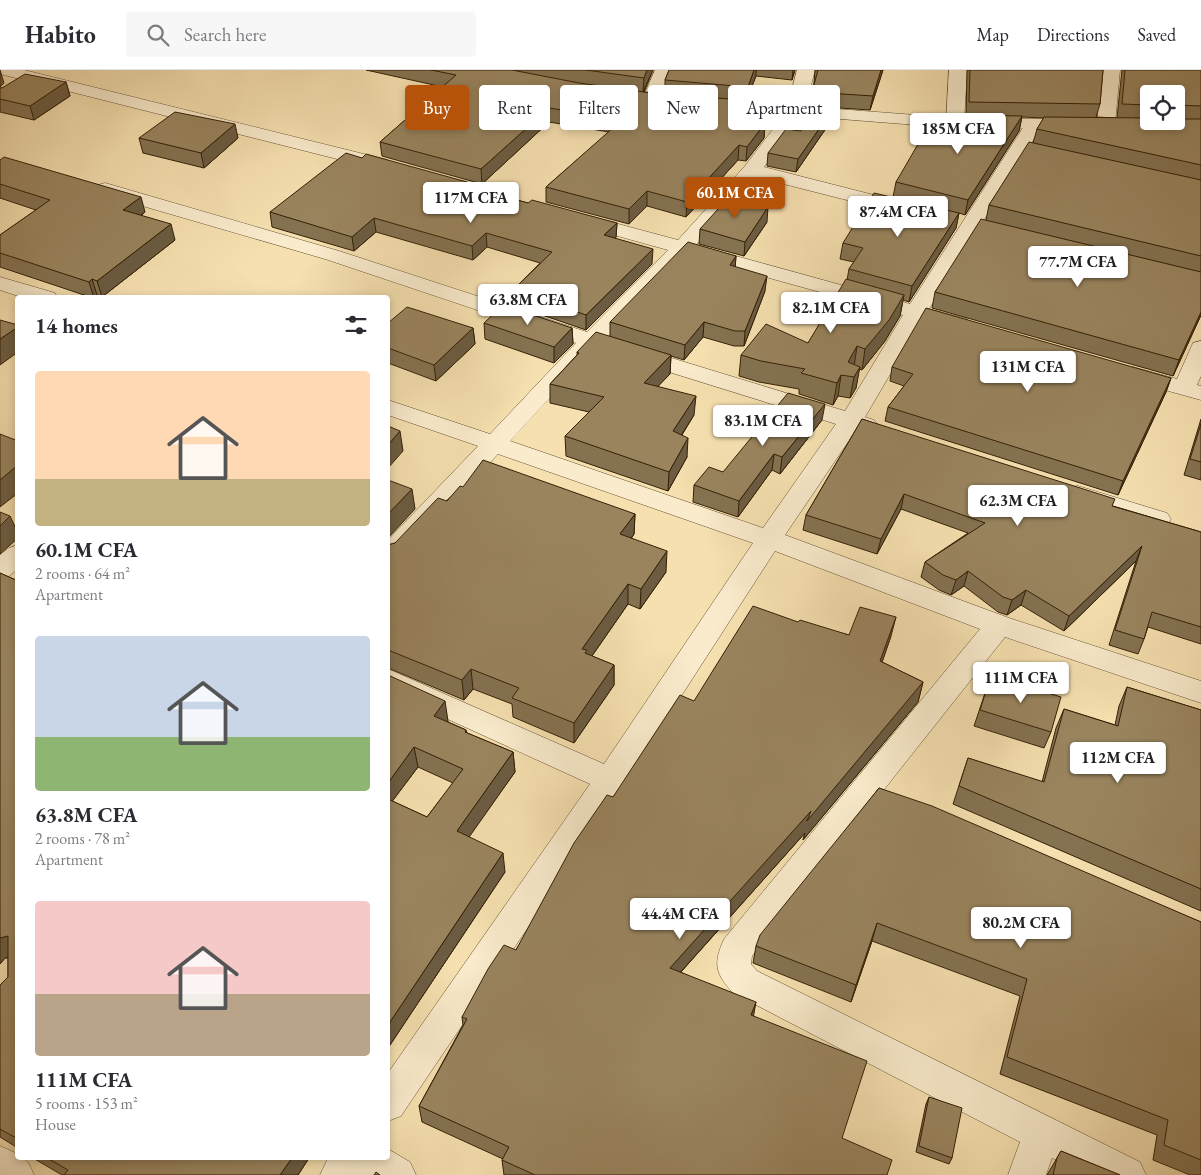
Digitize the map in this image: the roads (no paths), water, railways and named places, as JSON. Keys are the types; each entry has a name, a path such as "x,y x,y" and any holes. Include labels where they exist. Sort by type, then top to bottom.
{"street":[{"path":"3,70 397,168"},
{"path":"52,82 70,70"},
{"path":"658,85 664,70"},
{"path":"802,85 806,70"},
{"path":"955,123 958,70"},
{"path":"1106,124 1111,70"},
{"path":"8,91 31,76"},
{"path":"840,115 955,123 1125,125"},
{"path":"390,1100 610,780 769,539 851,420 970,225 1030,150 1034,124"},
{"path":"390,554 591,341 682,248 752,170 782,130"},
{"path":"752,170 922,213"},
{"path":"86,184 332,255 591,341 888,432"},
{"path":"558,214 973,328"},
{"path":"0,283 38,295"},
{"path":"1117,370 1193,391 1201,348"},
{"path":"390,408 769,539 999,625 1201,692"},
{"path":"1055,486 1158,519"},
{"path":"0,570 15,557"},
{"path":"999,625 886,791 736,950 733,969 745,982 1041,1134 1127,1175"},
{"path":"390,681 610,780"},
{"path":"1027,1175 1041,1134"},
{"path":"339,1175 349,1160"},
{"path":"370,1160 397,1175"},
{"path":"0,1166 15,1175"}]}
